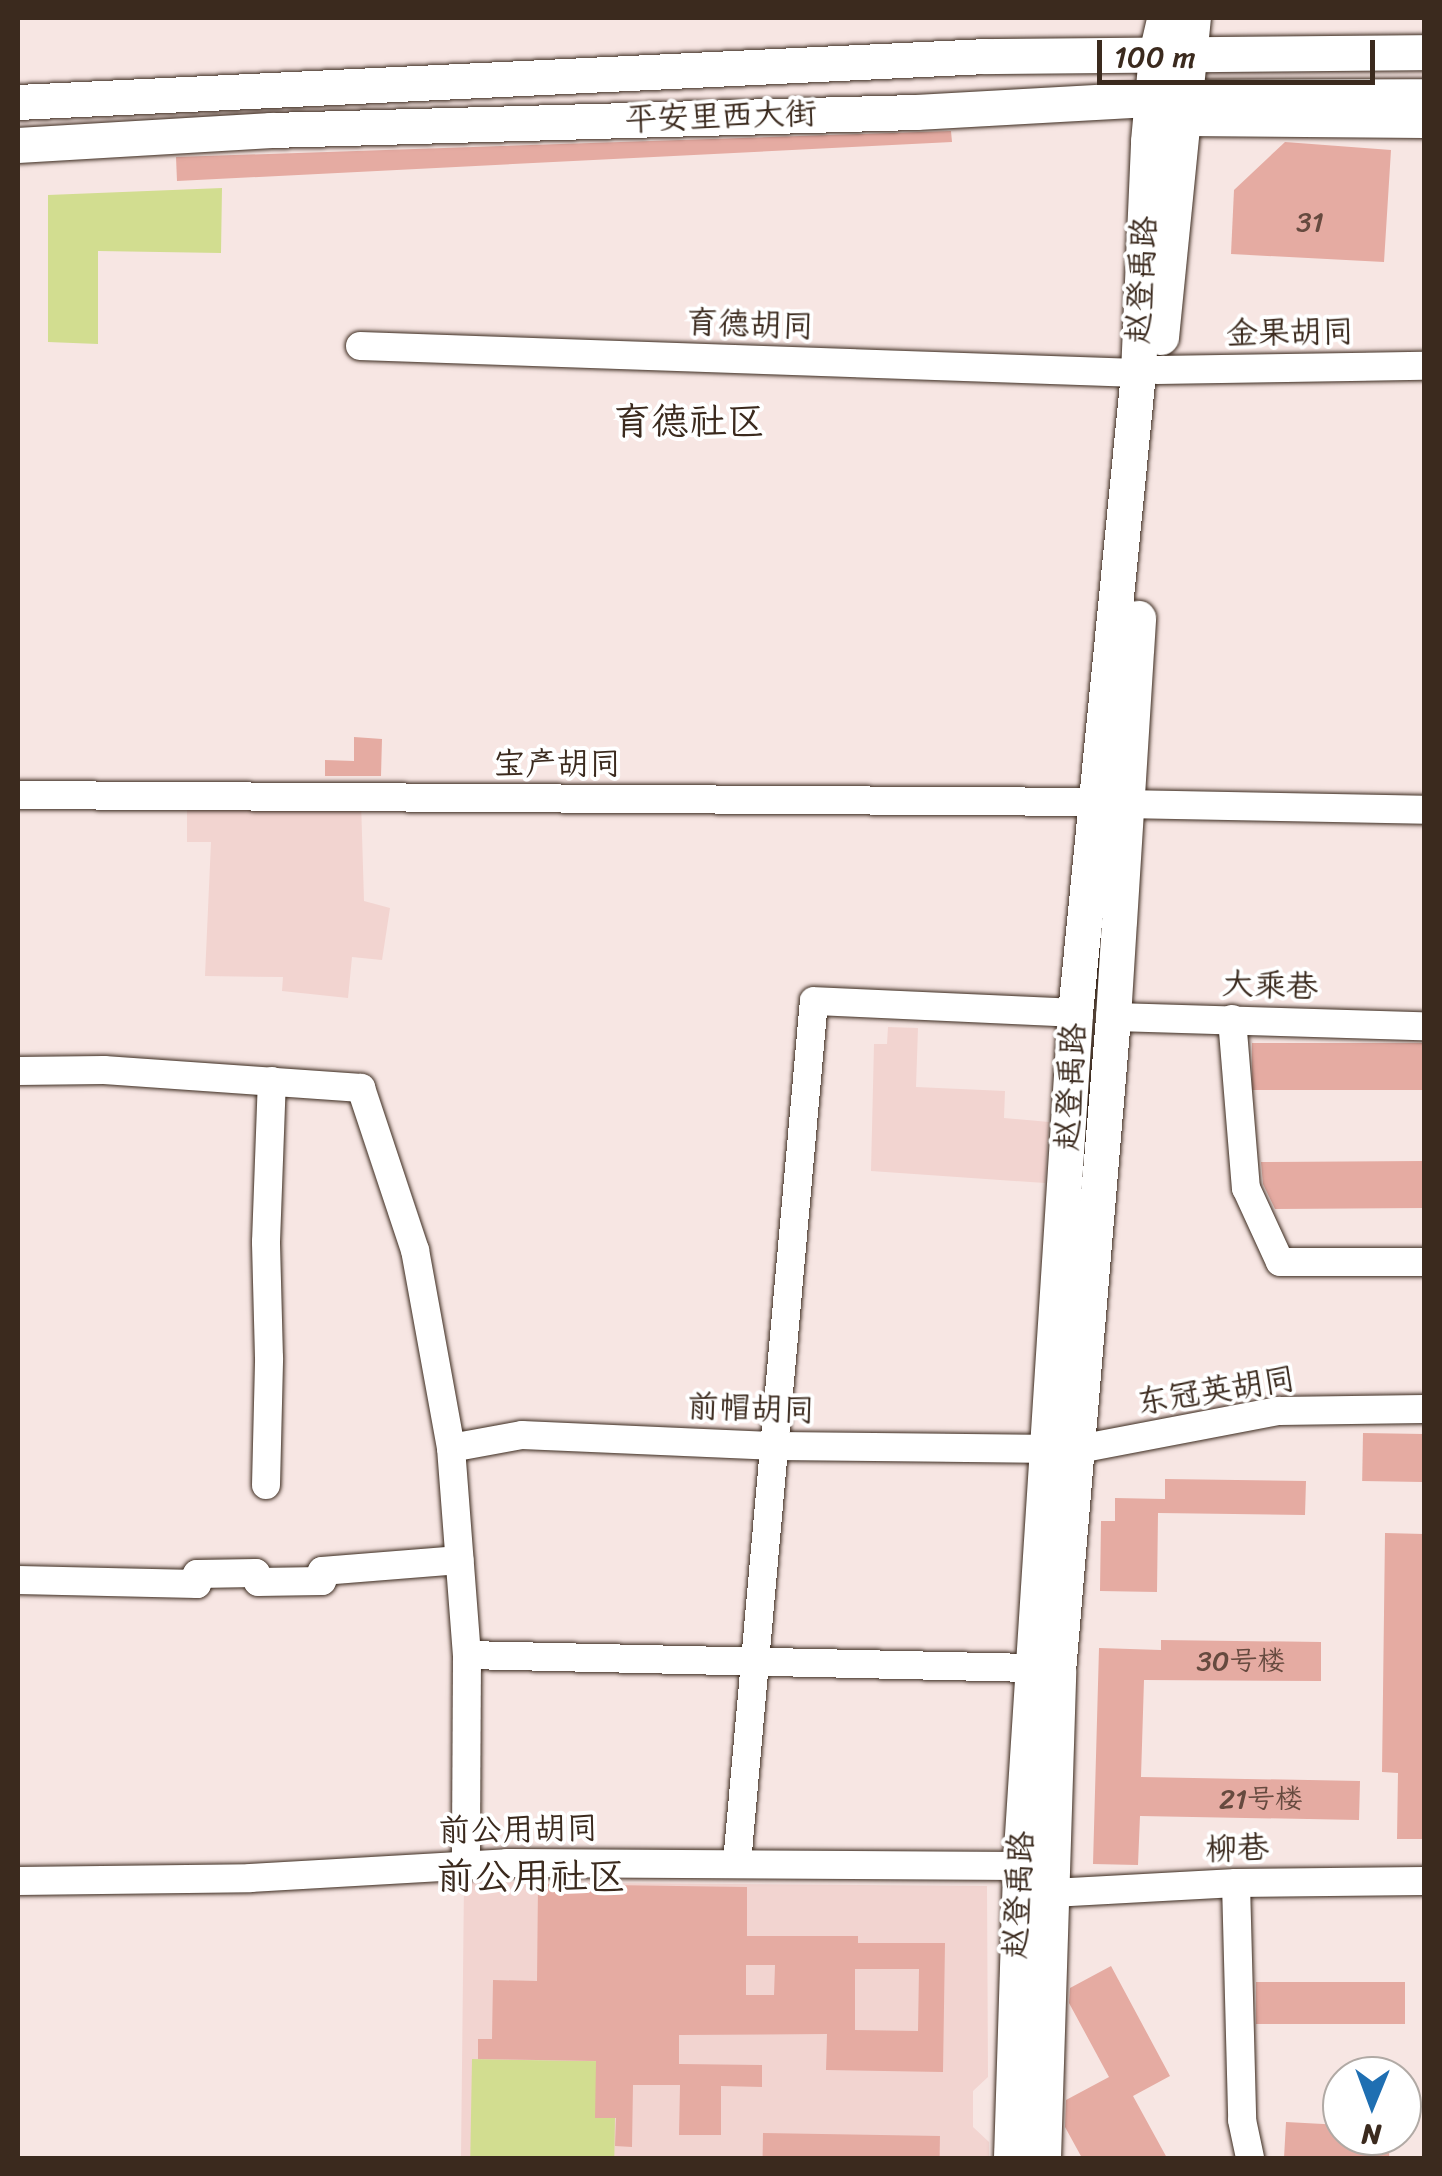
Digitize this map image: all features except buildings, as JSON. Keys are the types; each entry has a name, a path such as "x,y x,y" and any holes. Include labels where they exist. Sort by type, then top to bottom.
{"main road":[{"name":"赵登禹路","path":"1043,2158 1076,1013 1110,803 1174,107 1172,54 1164,18"},
{"name":"赵登禹路","path":"1172,54 1193,18"},
{"name":"平安里西大街","path":"18,102 987,56 1424,52"},
{"name":"平安里西大街","path":"18,146 272,130 1174,107 1424,96"},
{"name":"赵登禹路","path":"1010,2158 1020,1866 1033,1668 1064,1449 1113,1017 1110,803"}],"street":[{"path":"1174,107 1424,124"},
{"name":"育德胡同","path":"360,346 1148,372"},
{"name":"金果胡同","path":"1148,372 1424,366"},
{"name":"宝产胡同","path":"18,794 1110,803 1424,810"},
{"path":"737,1863 814,1001 1076,1013"},
{"name":"大乘巷","path":"1113,1017 1424,1026"},
{"path":"1232,1019 1246,1188 1280,1262 1424,1262"},
{"path":"18,1071 104,1070 361,1088 415,1250 451,1448 467,1655 466,1864"},
{"path":"266,1485 270,1358 266,1242 272,1081"},
{"name":"东冠英胡同","path":"1064,1449 1279,1411 1424,1409"},
{"name":"前帽胡同","path":"451,1448 522,1435 777,1446 1064,1449"},
{"path":"18,1580 196,1584 196,1574 256,1573 258,1582 322,1581 322,1571 460,1560"},
{"path":"467,1655 1033,1668"},
{"name":"前公用胡同","path":"18,1881 250,1878 466,1864 1020,1866"},
{"name":"柳巷","path":"1052,1893 1236,1883 1424,1881"},
{"path":"1236,1883 1242,2120 1250,2158"}],"shaded area":[{"path":"187,801 361,801 364,901 390,908 382,960 352,957 348,998 282,991 283,977 205,976 211,842 187,842"},
{"path":"888,1027 918,1028 916,1087 1005,1091 1004,1118 1049,1122 1045,1183 871,1171 874,1044 887,1044"},
{"path":"464,1882 987,1886 988,2077 973,2091 973,2127 989,2142 989,2158 461,2158"}],"green space":[{"path":"222,188 221,253 98,251 98,344 48,342 48,195"},
{"path":"472,2059 616,2062 614,2158 470,2158"}],"district":[{"name":"育德社区","path":"689,422"},
{"name":"前公用社区","path":"531,1877"}]}
